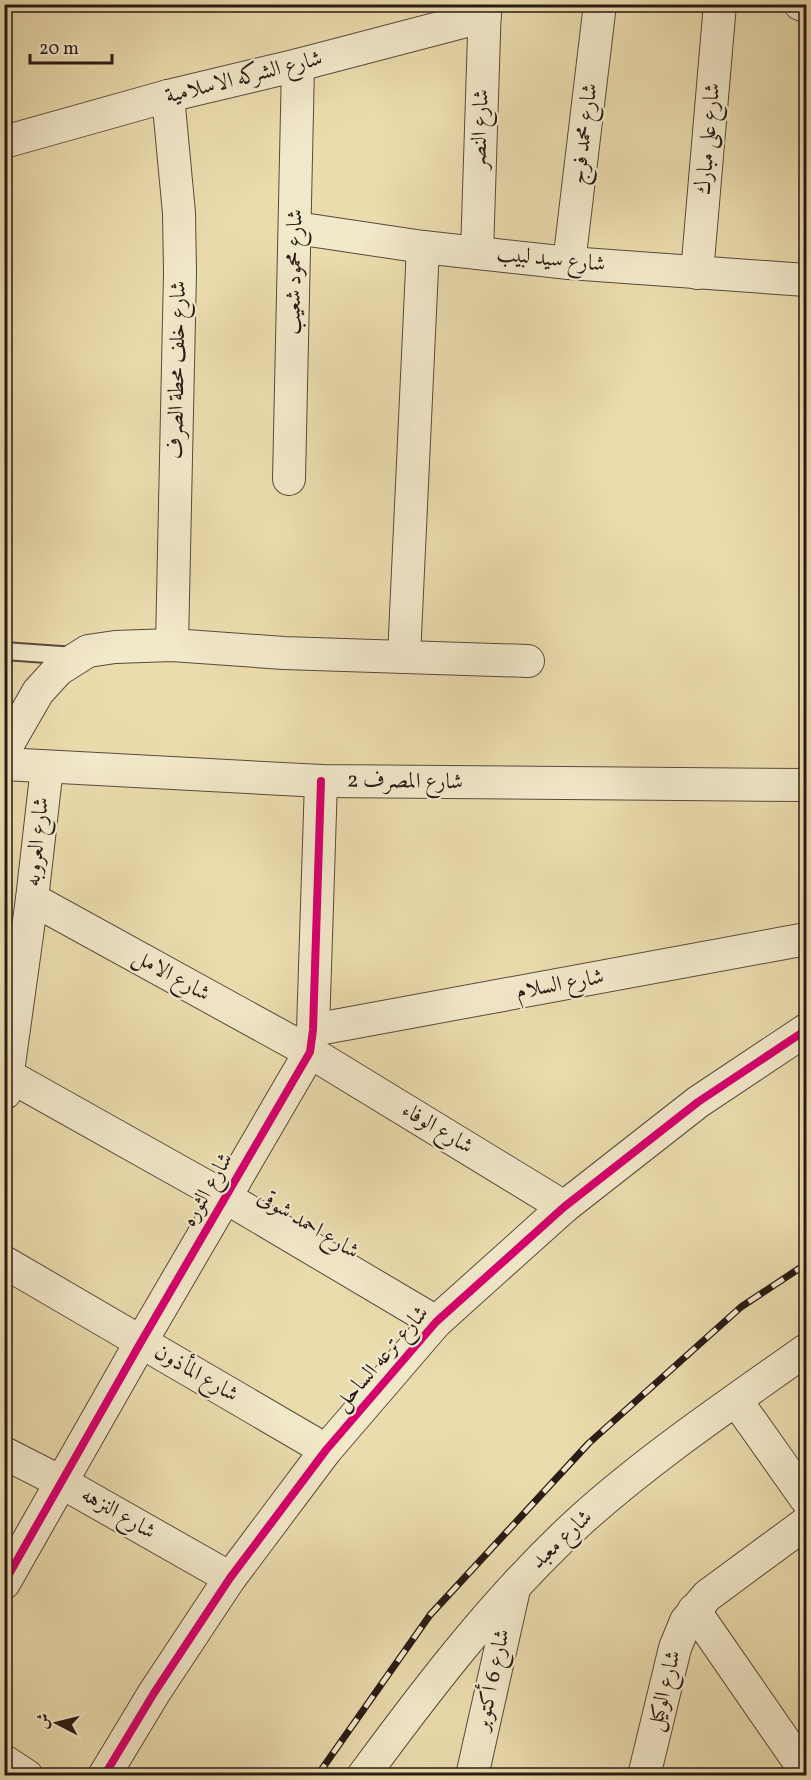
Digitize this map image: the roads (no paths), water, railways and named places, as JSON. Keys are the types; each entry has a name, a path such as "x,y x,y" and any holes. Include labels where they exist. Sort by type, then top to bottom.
{"street":[{"name":"شارع محمد فرج","path":"569,263 600,4"},
{"name":"شارع على مبارك","path":"697,273 720,4"},
{"path":"800,4 807,6"},
{"name":"شارع الشركه الاسلامية","path":"4,142 168,96 298,65 485,10"},
{"name":"شارع النصر","path":"477,253 485,10"},
{"name":"شارع محمود شعيب","path":"289,479 298,65"},
{"name":"شارع خلف محطة الصرف","path":"168,96 179,213 180,272 172,645"},
{"name":"شارع سيد لبيب","path":"296,228 423,247 569,263 807,280"},
{"path":"404,657 423,247"},
{"path":"4,751 38,692 58,670 88,651 115,647 172,645 284,653 528,661"},
{"name":"شارع المصرف 2","path":"4,765 321,781 807,785"},
{"name":"شارع العروبه","path":"6,1081 32,899 47,767"},
{"name":"شارع الثوره","path":"4,1583 312,1041 321,781"},
{"name":"شارع الامل","path":"32,899 312,1041"},
{"name":"شارع السلام","path":"312,1041 807,939"},
{"name":"شارع ترعه الساحل","path":"104,1776 154,1693 230,1578 326,1450 436,1322 564,1207 698,1102 807,1030"},
{"name":"شارع الوفاء","path":"312,1041 564,1207"},
{"name":"شارع احمد شوقى","path":"6,1081 225,1197 436,1322"},
{"name":"شارع المأذون","path":"4,1262 326,1450"},
{"name":"شارع معبد","path":"363,1776 434,1680 514,1586 590,1513 658,1457 807,1350"},
{"path":"736,1400 807,1500"},
{"name":"شارع النزهه","path":"4,1453 61,1482 230,1578"},
{"name":"شارع الوكيل","path":"644,1776 679,1634 694,1610 707,1596 807,1523"},
{"name":"شارع 6 أكتوبر","path":"472,1776 514,1586"},
{"path":"694,1610 807,1772"},
{"path":"4,1761 27,1776"}],"lane":[{"path":"4,651 77,656"}],"railway":[{"path":"317,1776 430,1615 589,1443 741,1307 806,1264"}]}
